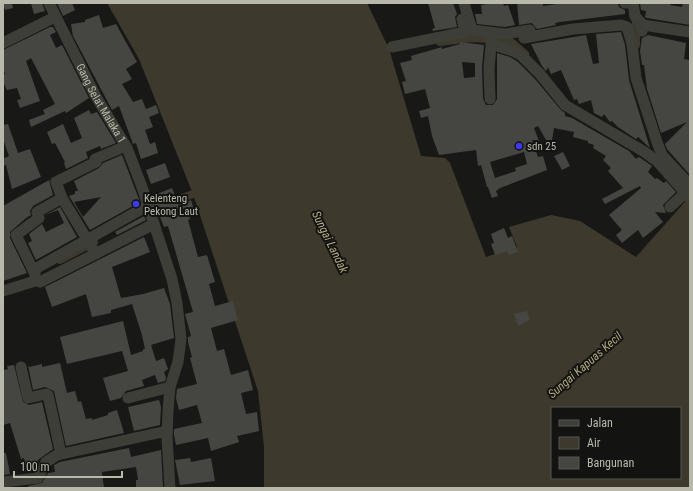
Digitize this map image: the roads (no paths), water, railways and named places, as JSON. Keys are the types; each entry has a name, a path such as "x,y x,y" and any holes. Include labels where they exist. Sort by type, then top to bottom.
{"street":[{"name":"Gang Selat Malaka 1","path":"49,3 95,94 126,146 135,167 172,279 180,328 180,349 170,387 167,431 170,488"},
{"path":"459,3 469,31"},
{"path":"464,3 469,31"},
{"path":"625,4 633,3 635,16 642,28 690,32"},
{"path":"3,43 55,17"},
{"path":"392,47 469,31 524,34 573,26 621,22 627,26 632,44 636,78 662,155 686,187 690,198"},
{"path":"490,99 489,68 492,32"},
{"path":"491,44 525,54 565,105 643,151 657,161 686,187"},
{"path":"96,254 62,198 56,182 96,162 95,159 126,146"},
{"path":"670,207 684,194 686,187"},
{"path":"62,198 37,212 39,218 16,235 35,276 40,282 96,254 150,215"},
{"path":"35,276 35,269 88,240 150,215"},
{"path":"3,291 35,276"},
{"path":"21,367 28,398 46,394 48,396 60,454"},
{"path":"128,398 170,387"},
{"path":"3,482 38,478 46,462 50,458 60,454 167,431"}],"water":[{"path":"107,3 367,3 389,49 421,156 445,158 450,163 486,257 517,247 509,227 551,215 580,221 636,257 690,196 690,488 264,488 264,447 258,391 193,194 139,59"}],"waterway":[{"path":"633,15 636,21 636,45"},
{"path":"440,42 471,38 509,40 525,54"},
{"path":"145,211 193,194"},
{"path":"60,260 94,242"}],"place":[{"name":"sdn 25","path":"519,146"},
{"name":"Kelenteng Pekong Laut","path":"136,204"}],"water label":[{"name":"Sungai Landak","path":"330,242"},
{"name":"Sungai Kapuas Kecil","path":"585,365"}]}
